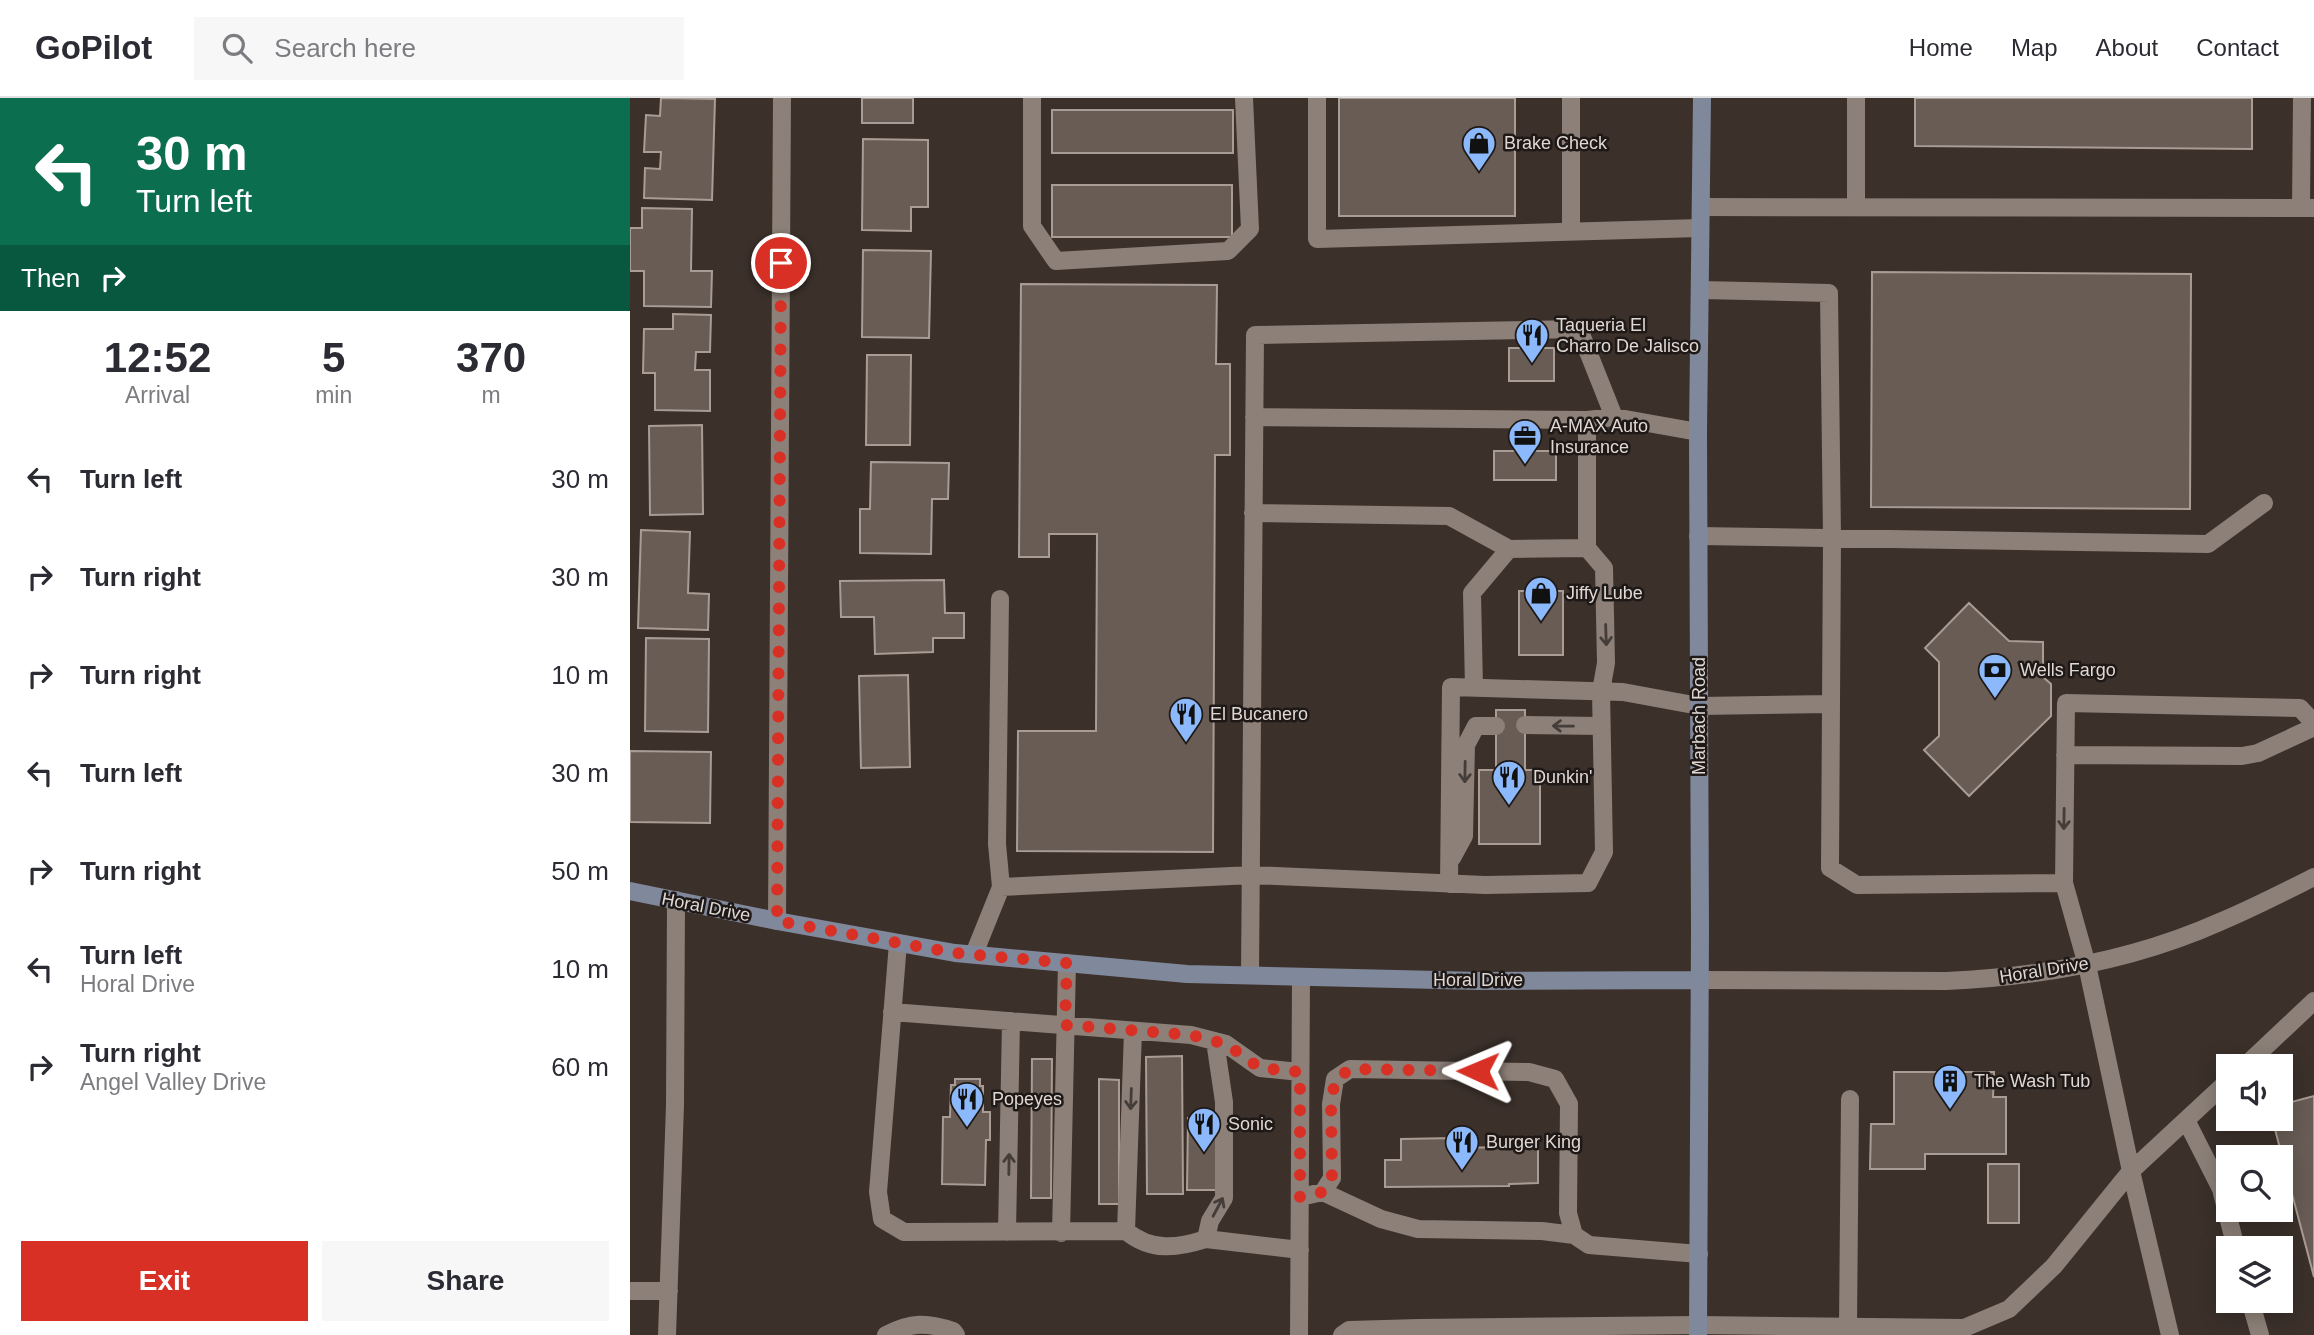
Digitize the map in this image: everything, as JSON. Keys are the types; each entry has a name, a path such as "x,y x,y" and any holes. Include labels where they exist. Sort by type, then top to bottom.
{"main road":[{"name":"Marbach Road","path":"1698,1330 1698,432 1702,98"},
{"name":"Horal Drive","path":"630,891 898,943 974,954 1187,974 1480,981 1700,980"}],"street":[{"path":"777,921 782,98"},
{"path":"1032,98 1032,226 1056,261 1228,251 1250,229 1244,98"},
{"path":"1317,98 1317,239 1700,228"},
{"path":"1571,98 1571,231"},
{"path":"1856,98 1856,208"},
{"path":"1701,207 2308,208 2302,98"},
{"path":"1701,290 1829,293 1832,538 1830,868 1857,885 2064,883"},
{"path":"1250,975 1255,335 1579,329 1615,417"},
{"path":"1254,417 1587,420 1615,417 1698,432"},
{"path":"1002,887 1252,874 1449,884 1588,883 1604,852 1601,691 1606,663 1604,568 1587,548 1587,420"},
{"path":"1698,536 2208,544 2264,503"},
{"path":"1253,513 1449,516 1509,549 1587,548"},
{"path":"1474,688 1472,593 1509,549"},
{"path":"974,954 1002,887 998,844 1000,598"},
{"path":"1449,884 1451,687 1623,692 1699,706 1831,704"},
{"path":"2065,755 2242,756 2258,753 2314,725 2300,708 2066,702 2065,755 2064,883 2087,965 2169,1335"},
{"path":"1525,725 1601,726"},
{"path":"1450,862 1464,836 1466,745 1476,726 1496,726"},
{"name":"Horal Drive","path":"1700,980 1973,980 2087,965 2221,922 2314,877"},
{"path":"667,1335 675,1105 676,900"},
{"path":"898,943 878,1192 882,1219 904,1232 1126,1231 1138,1241 1162,1246 1180,1247 1206,1239 1300,1250"},
{"path":"1061,1233 1067,963"},
{"path":"1299,1335 1301,977"},
{"path":"2258,1054 2314,1001"},
{"path":"892,1012 1191,1035 1226,1044 1260,1068 1300,1072"},
{"path":"1007,1232 1011,1021"},
{"path":"1126,1231 1133,1031"},
{"path":"1206,1239 1210,1221 1224,1198 1224,1102 1216,1041"},
{"path":"1323,1192 1332,1178 1331,1104 1335,1080 1350,1069 1529,1072 1555,1079 1569,1104 1568,1213 1574,1235"},
{"path":"1342,1335 1349,1330 1414,1332 1964,1328 2009,1309 2054,1266 2131,1171 2216,1092"},
{"path":"1848,1327 1850,1099"},
{"path":"2186,1120 2221,1189 2233,1236"},
{"path":"1300,1197 1323,1192 1381,1219 1418,1229 1542,1231 1574,1235 1589,1245 1699,1254"},
{"path":"630,1291 669,1292"},
{"path":"2254,1313 2260,1335"},
{"path":"886,1335 902,1326 932,1324 953,1331 956,1335"}],"building":[{"path":"661,98 715,99 712,200 644,198 645,168 660,169 661,152 644,152 646,115 660,116"},
{"path":"862,98 913,98 913,123 862,123"},
{"path":"1339,98 1515,98 1515,216 1339,216"},
{"path":"1915,98 2252,98 2252,149 1915,146"},
{"path":"1052,110 1233,110 1233,153 1052,153"},
{"path":"863,139 928,140 928,207 911,207 911,231 862,230"},
{"path":"1052,185 1232,185 1232,237 1052,237"},
{"path":"642,208 692,209 691,271 712,271 711,307 644,306 644,271 630,271 630,228 642,228"},
{"path":"863,250 931,251 929,338 862,337"},
{"path":"1872,272 2191,274 2190,509 1871,507"},
{"path":"1021,284 1217,285 1216,364 1230,364 1230,455 1215,455 1213,852 1017,851 1018,731 1096,731 1097,534 1049,534 1049,557 1019,557"},
{"path":"673,314 711,315 710,352 696,352 695,370 710,370 710,411 655,410 655,373 643,373 644,329 673,329"},
{"name":"Taqueria El Charro De Jalisco","path":"1509,348 1554,348 1554,381 1509,381"},
{"path":"867,355 911,355 910,445 866,445"},
{"path":"702,425 703,514 650,515 649,426"},
{"name":"A-MAX Auto Insurance","path":"1494,451 1556,451 1556,480 1494,480"},
{"path":"871,462 949,463 948,499 932,499 931,554 860,553 860,509 870,509"},
{"path":"641,530 690,532 688,593 709,594 708,630 638,628"},
{"path":"944,580 945,613 964,613 964,638 933,638 933,652 875,654 874,617 841,617 840,581"},
{"name":"Jiffy Lube","path":"1519,591 1563,591 1563,655 1519,655"},
{"name":"Wells Fargo","path":"1969,603 2009,641 2043,642 2043,677 2051,684 2051,716 1969,796 1924,750 1939,736 1939,662 1925,648"},
{"path":"646,638 709,639 708,732 645,731"},
{"path":"908,675 910,767 861,768 859,676"},
{"name":"Dunkin'","path":"1496,710 1525,710 1525,770 1540,770 1540,844 1479,844 1479,770 1496,770"},
{"path":"630,751 711,752 710,823 630,822"},
{"path":"1182,1056 1183,1194 1147,1194 1146,1057"},
{"path":"1032,1059 1052,1059 1051,1198 1031,1198"},
{"name":"The Wash Tub","path":"1894,1072 1994,1072 1993,1097 2006,1097 2006,1154 1925,1154 1925,1169 1870,1169 1871,1124 1894,1124"},
{"name":"Popeyes","path":"955,1079 980,1079 980,1086 983,1086 983,1112 990,1112 985,1185 942,1184 943,1117 950,1117 951,1085 955,1085"},
{"path":"1099,1079 1119,1080 1119,1204 1099,1204"},
{"path":"2314,1096 2314,1277 2293,1198 2293,1145 2279,1145 2275,1131 2293,1131 2293,1102"},
{"name":"Sonic","path":"1188,1118 1221,1118 1220,1190 1187,1190"},
{"name":"Burger King","path":"1455,1138 1455,1148 1507,1147 1507,1140 1538,1140 1538,1183 1509,1186 1385,1187 1385,1160 1401,1160 1401,1139"},
{"path":"1988,1164 2019,1164 2019,1223 1988,1223"}],"place":[{"name":"Brake Check","path":"1479,173"},
{"name":"Taqueria El Charro De Jalisco","path":"1532,365"},
{"name":"A-MAX Auto Insurance","path":"1525,466"},
{"name":"Jiffy Lube","path":"1541,623"},
{"name":"Wells Fargo","path":"1995,700"},
{"name":"El Bucanero","path":"1186,744"},
{"name":"Dunkin'","path":"1509,807"},
{"name":"The Wash Tub","path":"1950,1111"},
{"name":"Popeyes","path":"967,1129"},
{"name":"Sonic","path":"1204,1154"},
{"name":"Burger King","path":"1462,1172"}],"route":[{"path":"781,263 777,921 955,953 1067,963 1065,1025 1191,1035 1226,1044 1260,1068 1300,1072 1300,1197 1323,1192 1332,1178 1331,1104 1335,1080 1350,1069 1478,1071"}]}
